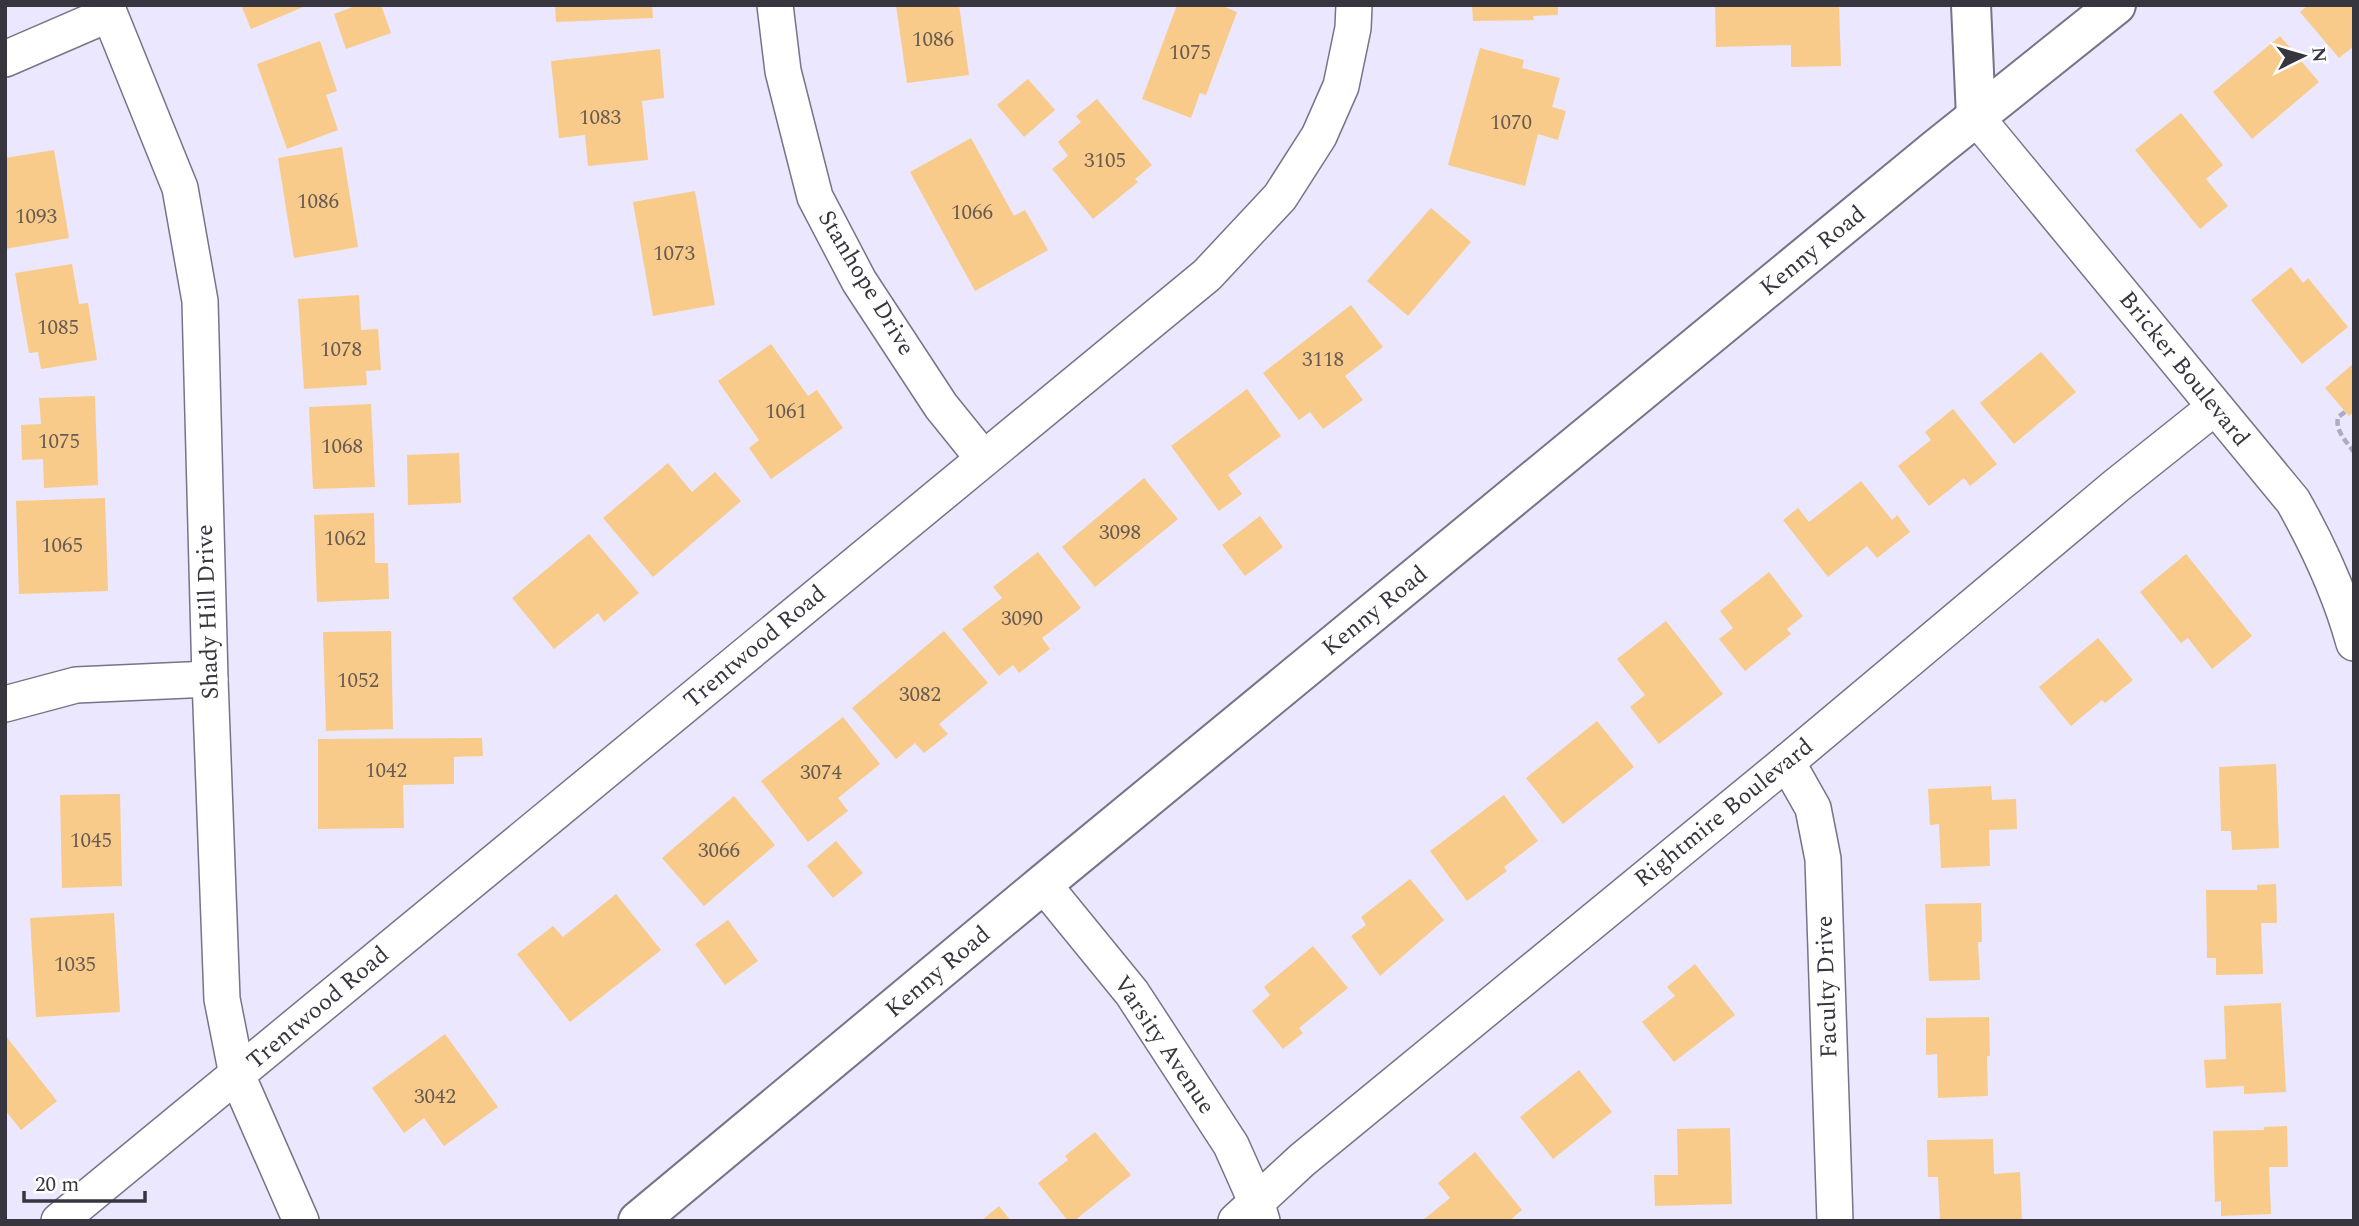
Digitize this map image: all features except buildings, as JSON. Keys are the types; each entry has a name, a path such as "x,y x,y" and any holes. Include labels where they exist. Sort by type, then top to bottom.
{"main road":[{"path":"1971,5 1976,117"},
{"name":"Kenny Road","path":"638,1221 1976,117 2116,5"}],"street":[{"name":"Stanhope Drive","path":"775,5 783,71 815,197 859,281 941,406 984,458"},
{"name":"Trentwood Road","path":"59,1221 1207,275 1280,197 1319,136 1341,86 1353,29 1354,5"},
{"path":"5,59 107,9"},
{"name":"Shady Hill Drive","path":"107,9 180,188 200,301 222,999 237,1075 301,1221"},
{"name":"Bricker Boulevard","path":"1976,117 2293,501 2320,549 2344,609 2354,643"},
{"name":"Rightmire Boulevard","path":"1251,1214 1302,1160 2215,407"},
{"path":"5,704 76,685 210,679"},
{"name":"Faculty Drive","path":"1787,762 1813,808 1823,859 1835,1221"},
{"name":"Varsity Avenue","path":"1044,884 1132,993 1231,1144 1251,1214"}],"path":[{"path":"2345,412 2338,417 2336,425 2354,452"}]}
